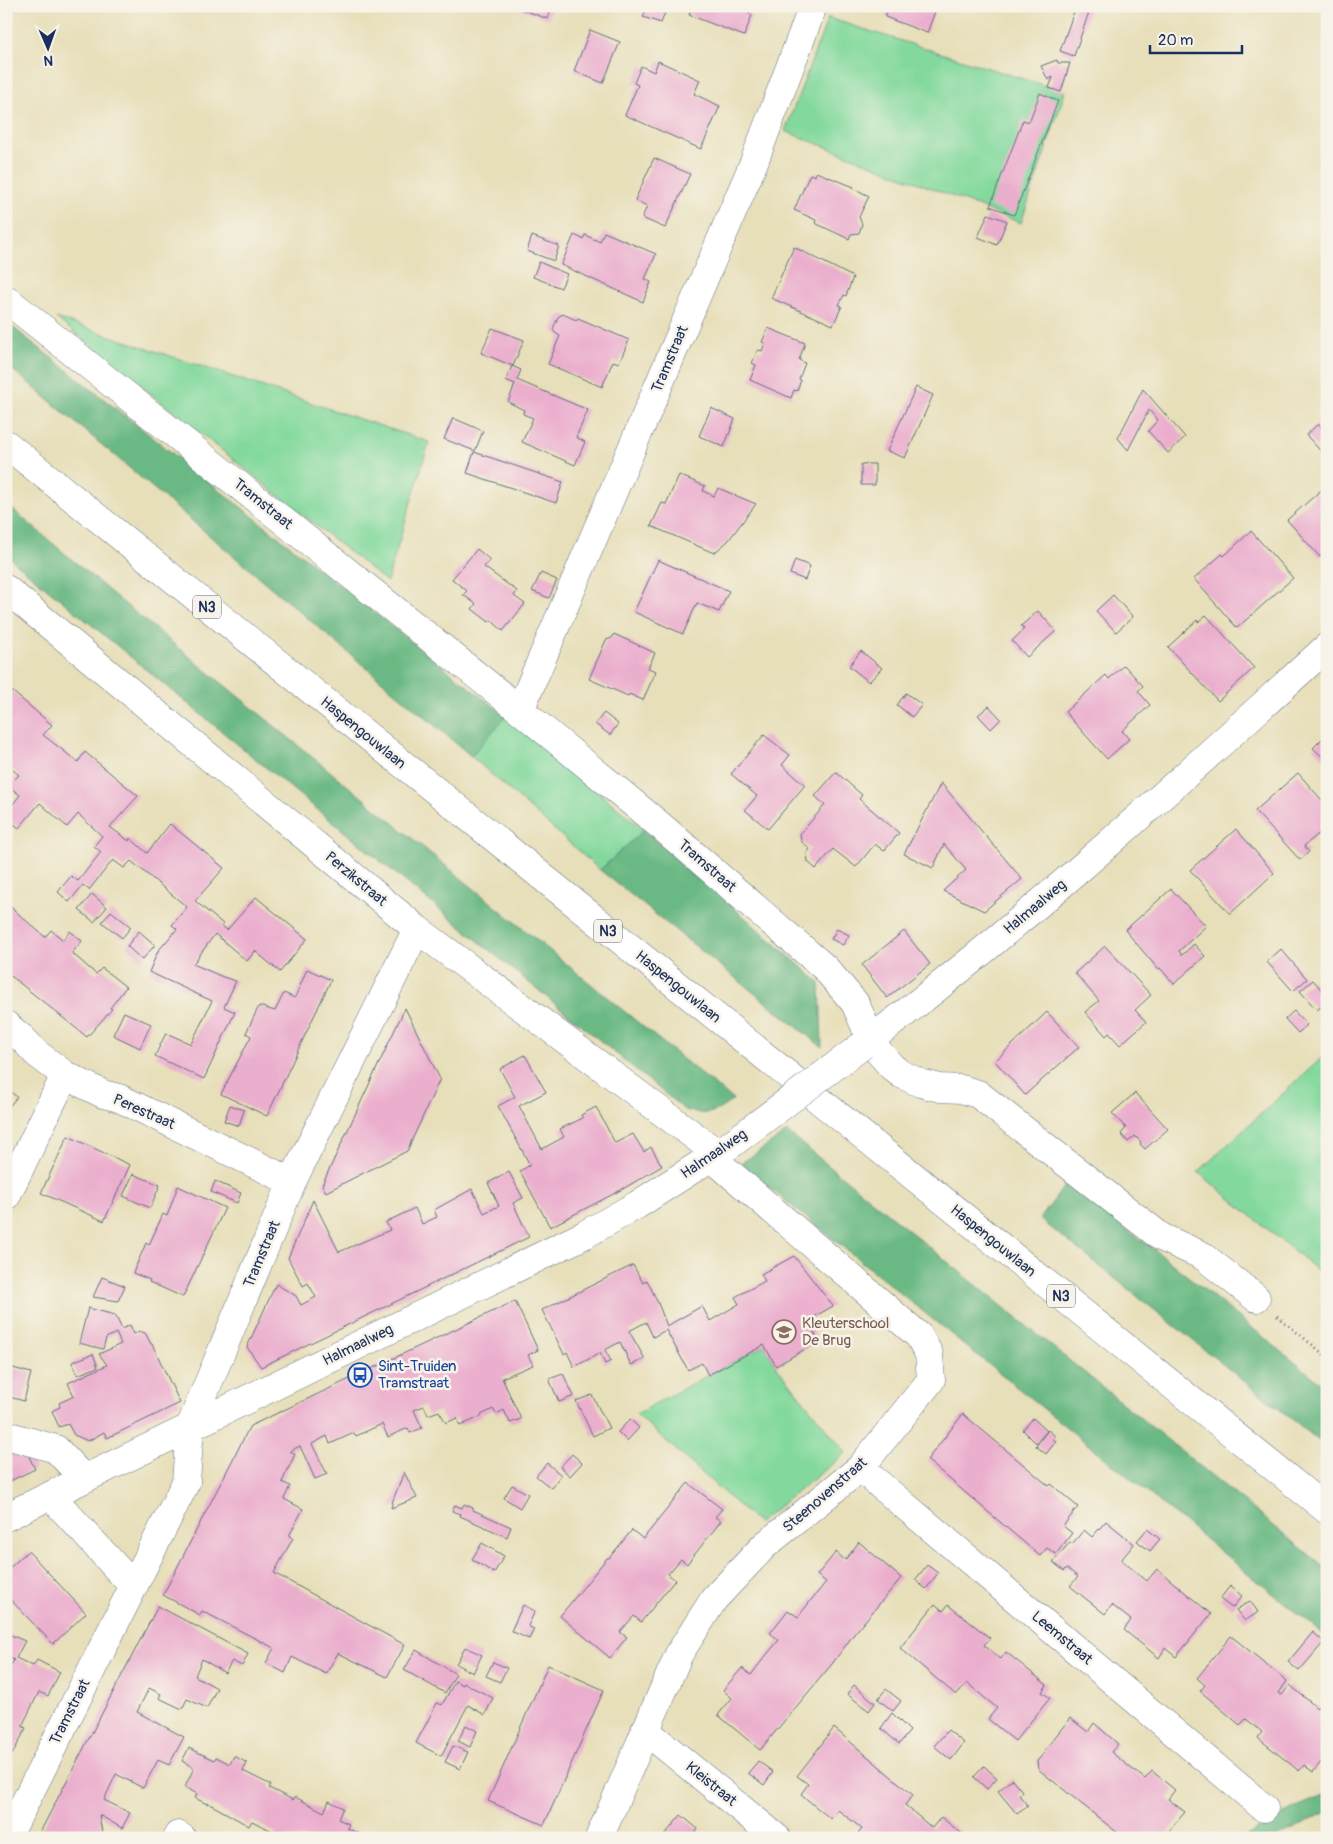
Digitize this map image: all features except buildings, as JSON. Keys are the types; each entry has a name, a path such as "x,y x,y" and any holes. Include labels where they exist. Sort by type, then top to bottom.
{"street":[{"name":"Tramstraat","path":"520,710 754,162 813,6"},
{"name":"Tramstraat","path":"6,299 520,710 662,827 825,968 855,1003 865,1026 866,1043"},
{"name":"Haspengouwlaan","path":"6,444 1322,1511"},
{"name":"Perzikstraat","path":"6,589 416,929 719,1152"},
{"name":"Halmaalweg","path":"6,1517 584,1235 637,1205 719,1152 910,1010 1057,889 1327,647"},
{"name":"Tramstraat","path":"7,1838 186,1482 190,1427 292,1182 416,929"},
{"name":"Perestraat","path":"6,1025 36,1053 65,1075 103,1094 119,1098 292,1182"},
{"path":"866,1043 901,1074 920,1083 940,1088 960,1089 978,1094 1160,1237 1204,1256 1256,1298"},
{"path":"6,1197 65,1075"},
{"name":"Steenovenstraat","path":"599,1838 679,1654 714,1599 764,1546 860,1468 931,1380 929,1354 919,1336 719,1152"},
{"path":"6,1435 56,1449 84,1479"},
{"name":"Leemstraat","path":"860,1468 1264,1808"},
{"path":"50,1496 133,1586"},
{"name":"Kleistraat","path":"645,1730 777,1838"}],"path":[{"path":"1256,1298 1327,1357"}],"green space":[{"path":"828,18 1065,92 1021,223 785,131"},
{"path":"56,318 429,442 387,582"},
{"path":"6,322 506,716 471,756 6,364"},
{"path":"6,504 115,596 733,1100 715,1111 700,1113 685,1110 6,555"},
{"path":"506,716 644,830 600,870 471,756"},
{"path":"644,830 820,983 822,1047 600,870"},
{"path":"1327,1053 1327,1278 1198,1172"},
{"path":"787,1132 1327,1569 1327,1637 740,1164"},
{"path":"1065,1185 1155,1250 1327,1388 1327,1447 1040,1219"},
{"path":"764,1345 776,1366 846,1453 758,1523 636,1414"},
{"path":"1327,1794 1327,1812 1275,1838 1243,1838 1299,1806"}],"railway":[{"path":"1317,1838 1327,1833"}],"place":[{"name":"Kleuterschool De Brug","path":"784,1332"},
{"name":"Sint-Truiden Tramstraat","path":"360,1375"}]}
